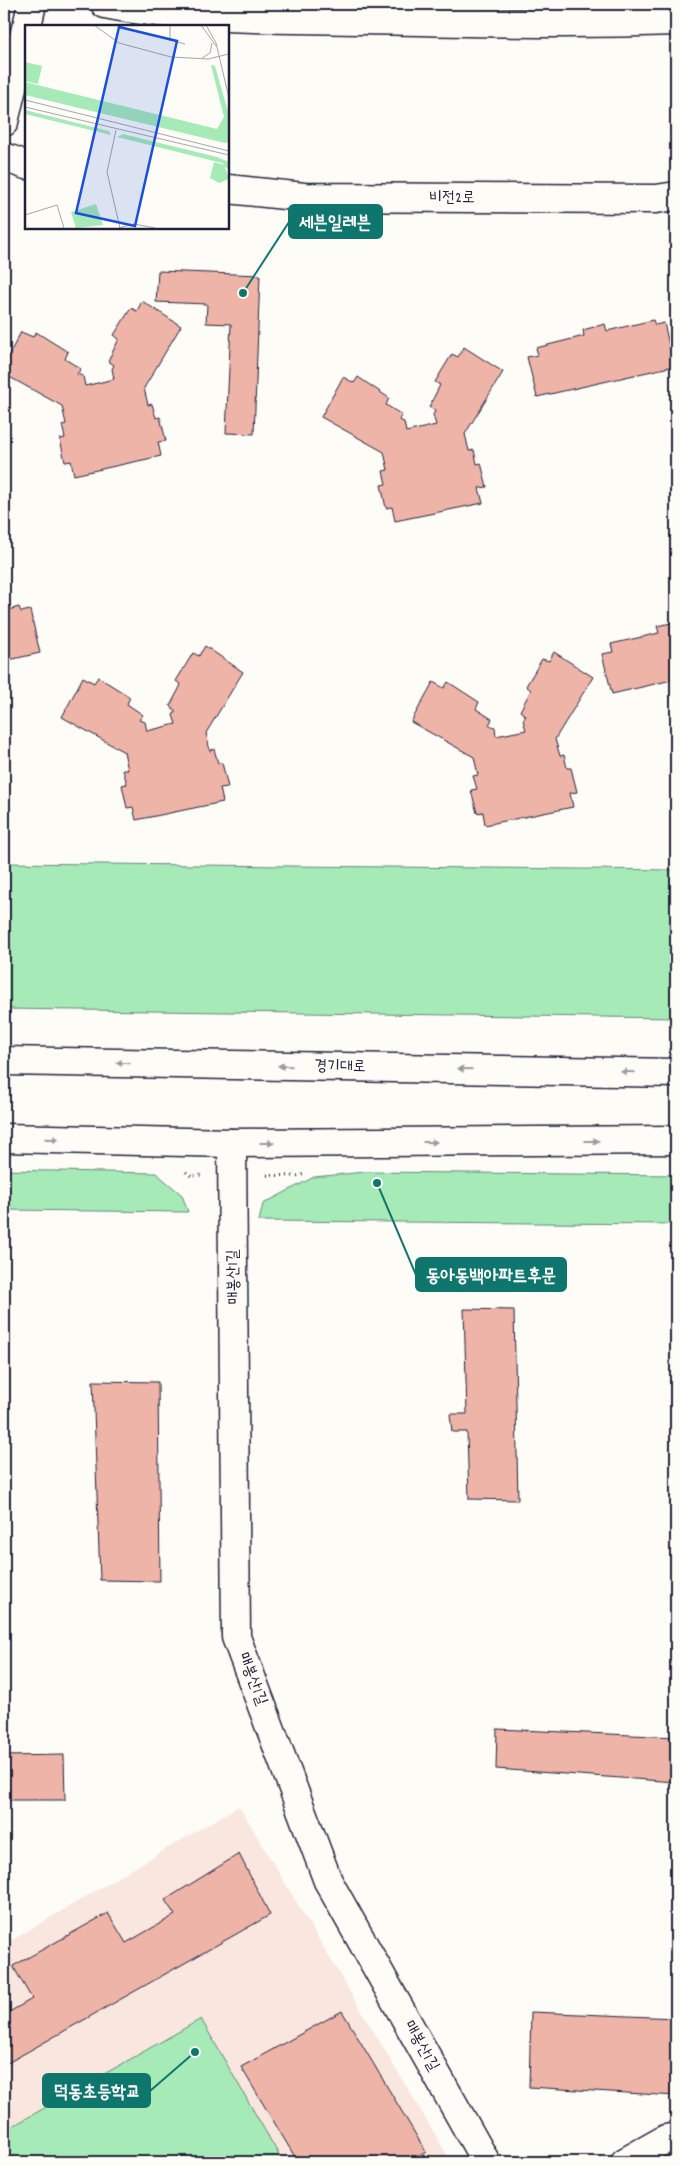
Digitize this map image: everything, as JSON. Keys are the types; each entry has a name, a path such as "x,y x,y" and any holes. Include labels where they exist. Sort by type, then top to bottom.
{"street":[{"path":"27,25 32,4"},
{"path":"105,4 139,10 232,18 603,14 676,21"},
{"path":"4,122 25,31"},
{"path":"4,156 25,165"},
{"name":"비전2로","path":"229,189 304,197 656,199 676,196"},
{"name":"경기대로","path":"4,1061 676,1073"},
{"path":"4,1138 232,1143 676,1140"},
{"name":"매봉산1길","path":"232,1143 236,1637 328,1881 486,2162"},
{"path":"625,2162 666,2139 676,2137"}],"shaded area":[{"path":"239,1806 449,2158 448,2162 4,2162 4,1945"}],"green space":[{"path":"4,863 676,870 676,1018 4,1009"},
{"path":"4,1170 156,1173 182,1195 188,1212 4,1210"},
{"path":"365,1172 676,1175 676,1224 259,1221 263,1204 314,1177"},
{"path":"201,2019 283,2162 4,2162 4,2131"}],"building":[{"path":"158,271 260,275 254,434 226,433 231,324 206,323 207,304 156,302"},
{"path":"142,301 181,326 144,388 148,405 152,404 156,418 160,417 166,441 158,442 161,456 74,475 71,461 65,462 60,439 65,438 62,425 66,424 62,406 4,374 4,364 21,332 33,337 36,332 68,352 65,359 81,369 77,374 83,376 85,386 114,379 112,369 114,365 108,361 119,339 114,335 131,308 137,311"},
{"path":"653,320 655,325 664,323 674,366 537,397 527,357 538,355 536,348 584,336 583,330 605,324 607,331"},
{"path":"464,347 503,372 465,434 469,451 474,450 477,464 481,463 487,487 479,488 483,503 395,521 392,507 386,508 381,485 386,484 383,471 388,470 384,452 321,417 343,377 354,383 358,377 389,398 386,405 402,415 399,420 404,422 406,432 436,425 433,415 435,411 429,407 440,385 435,382 452,354 458,357"},
{"path":"19,607 21,612 30,610 40,653 4,661 4,611"},
{"path":"676,622 676,679 612,694 602,654 613,652 611,644 659,633 657,626"},
{"path":"205,646 243,672 206,733 210,751 214,749 218,763 222,763 228,787 220,788 223,802 136,820 133,807 127,808 122,785 127,784 123,770 128,770 124,752 62,717 83,677 94,683 98,677 130,697 127,704 143,715 139,720 145,722 147,731 176,724 173,715 176,711 170,706 181,685 176,681 193,653 199,656"},
{"path":"554,652 593,677 555,739 560,756 564,755 567,768 571,768 577,792 570,793 573,807 485,825 483,812 477,813 471,790 477,789 473,776 478,775 474,757 411,722 433,682 444,688 448,682 479,702 476,709 492,719 489,725 495,727 496,736 526,730 523,720 526,716 520,711 531,690 526,686 542,659 549,661"},
{"path":"464,1309 514,1310 518,1500 469,1499 467,1432 452,1432 450,1414 467,1414"},
{"path":"93,1381 158,1382 160,1581 100,1580"},
{"path":"497,1729 676,1737 676,1782 496,1769"},
{"path":"64,1755 65,1800 4,1800 4,1756"},
{"path":"239,1854 270,1915 4,2065 4,2015 32,1999 13,1966 108,1913 126,1943 175,1915 165,1900"},
{"path":"342,2011 426,2152 409,2162 298,2162 241,2067"},
{"path":"531,2012 676,2018 676,2096 529,2087"}],"place":[{"name":"세븐일레븐","path":"243,293"},
{"name":"동아동백아파트후문","path":"377,1183"},
{"name":"덕동초등학교","path":"195,2052"}]}
